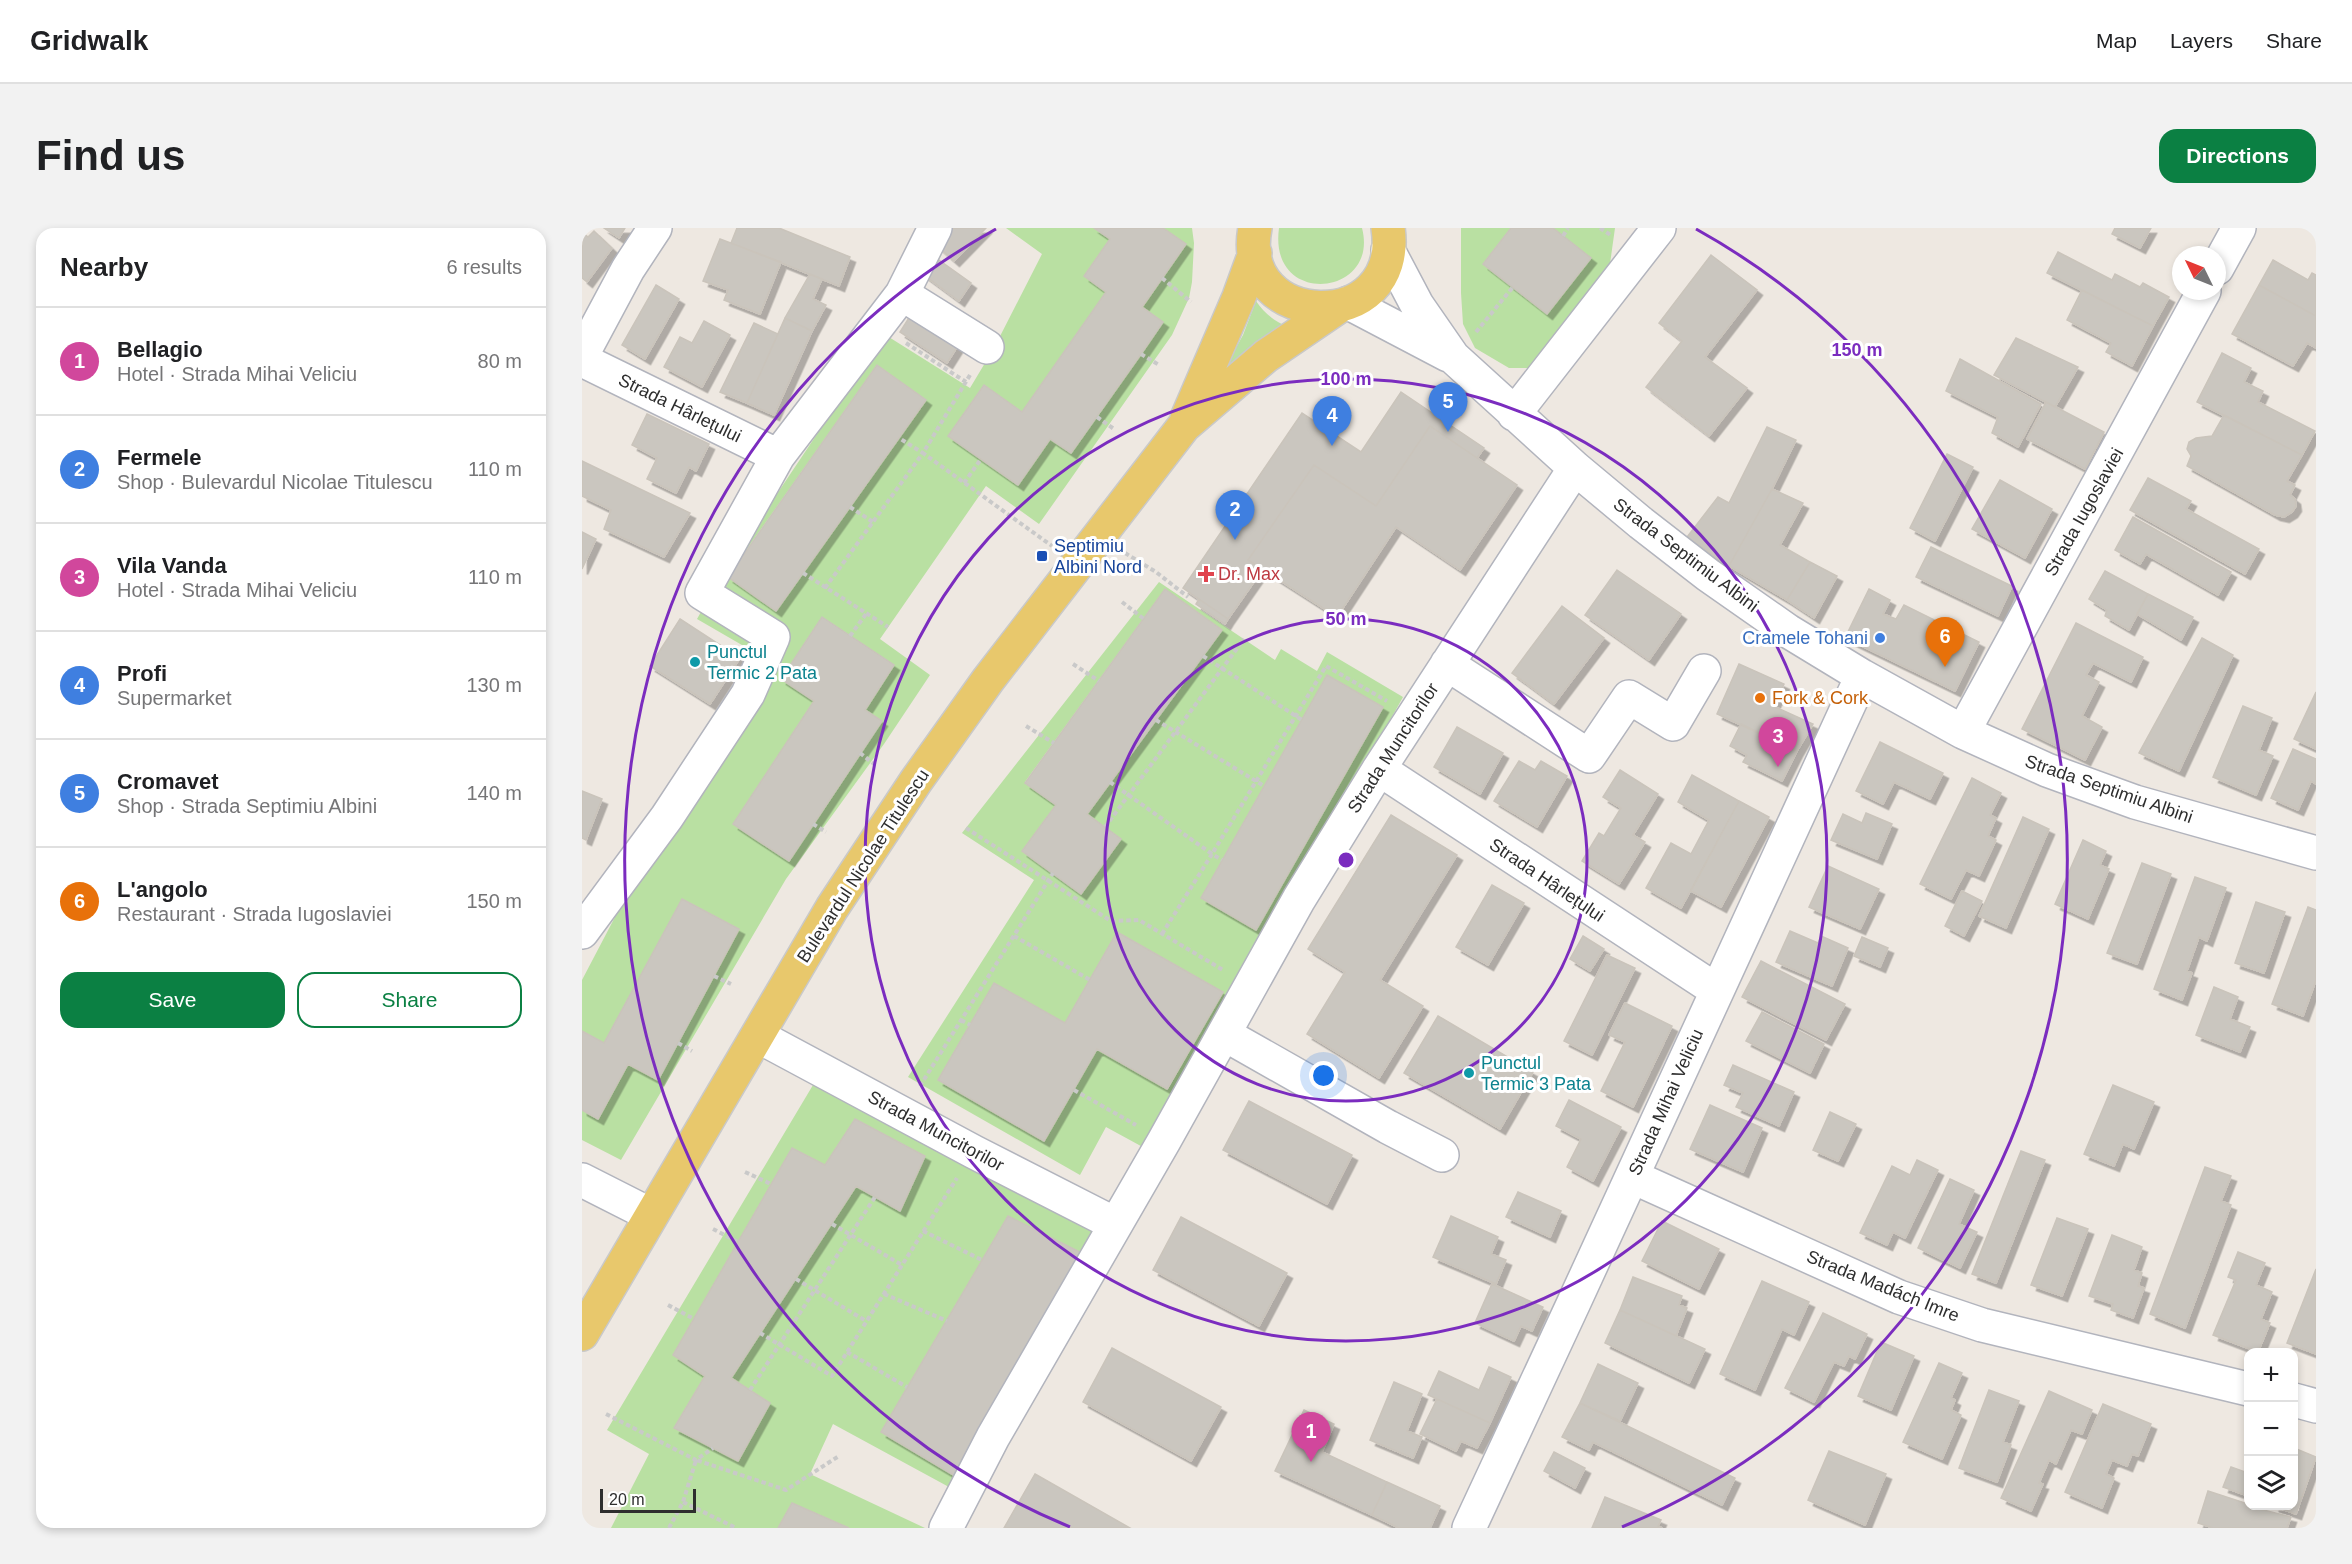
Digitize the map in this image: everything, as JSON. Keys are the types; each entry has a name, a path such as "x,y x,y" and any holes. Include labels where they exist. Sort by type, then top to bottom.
{"main road":[{"name":"Bulevardul Nicolae Titulescu","path":"582,1334 832,908 916,781 988,680 1184,426 1266,356 1359,297 1376,282 1382,272 1389,236"},
{"name":"Bulevardul Nicolae Titulescu","path":"1184,426 1239,297 1252,238"},
{"path":"1252,238 1262,274 1276,292 1284,298 1316,309 1344,305"}],"street":[{"path":"582,356 628,269 655,228"},
{"path":"582,932 667,817 748,694 773,637 702,593 777,456 902,294 935,228"},
{"path":"1618,279 1628,228"},
{"path":"1514,414 1659,228"},
{"path":"2226,252 2239,228"},
{"name":"Strada Septimiu Albini","path":"1389,236 1417,305 1462,347 1514,414 1575,468 1708,575 1788,631 1862,676 1964,732 2047,770 2135,802 2316,853"},
{"path":"902,294 987,347"},
{"name":"Strada Iugoslaviei","path":"1964,732 2199,300"},
{"name":"Strada Septimiu Albini","path":"1344,305 1462,347"},
{"name":"Strada Hârlețului","path":"582,360 777,456"},
{"name":"Strada Muncitorilor","path":"946,1528 993,1437 1252,987 1299,899 1379,769 1575,468"},
{"path":"1447,664 1589,756 1629,697 1673,724 1704,671"},
{"name":"Strada Mihai Veliciu","path":"1469,1528 1633,1177 1716,990 1862,676"},
{"name":"Strada Hârlețului","path":"1379,769 1716,990"},
{"path":"1224,1034 1442,1155"},
{"name":"Strada Muncitorilor","path":"758,1036 974,1152 1115,1224"},
{"name":"Strada Madách Imre","path":"1633,1177 1910,1300 1982,1325 2244,1388"},
{"path":"582,1180 651,1215"},
{"path":"2298,1401 2316,1406"}],"path":[{"path":"1563,236 1568,228"},
{"path":"1162,278 1191,302"},
{"path":"1462,347 1513,287"},
{"path":"878,325 966,382"},
{"path":"825,588 922,453 987,347"},
{"path":"1141,354 1159,365"},
{"path":"1097,417 1113,429"},
{"path":"899,438 1077,563"},
{"path":"964,483 981,459"},
{"path":"850,507 873,522"},
{"path":"1098,536 1156,572 1188,597"},
{"path":"803,573 888,627"},
{"path":"1122,602 1144,619"},
{"path":"850,636 866,614"},
{"path":"1105,827 1244,639"},
{"path":"1203,656 1302,720"},
{"path":"1073,664 1099,681"},
{"path":"1162,934 1326,666 1413,716"},
{"path":"1156,720 1264,786"},
{"path":"1026,726 1054,743"},
{"path":"860,753 874,764"},
{"path":"1110,782 1222,860"},
{"path":"813,824 826,832"},
{"path":"966,828 1111,921 1139,920 1252,987"},
{"path":"903,1114 1053,873"},
{"path":"1014,936 1090,980"},
{"path":"714,976 731,984"},
{"path":"961,1020 970,1025"},
{"path":"678,1043 692,1051"},
{"path":"1074,1090 1164,1141"},
{"path":"760,1333 832,1377 974,1152"},
{"path":"746,1172 771,1185"},
{"path":"750,1390 875,1197"},
{"path":"832,1224 902,1265"},
{"path":"712,1229 738,1242"},
{"path":"923,1232 982,1260"},
{"path":"796,1279 866,1321"},
{"path":"884,1294 947,1321"},
{"path":"668,1305 694,1319"},
{"path":"847,1352 907,1388"},
{"path":"606,1414 696,1460 786,1490 838,1456"},
{"path":"669,1528 683,1502 696,1460 713,1448"},
{"path":"683,1502 736,1528"}],"green space":[{"path":"1006,228 1094,228 1110,239 1084,276 1106,292 1022,412 984,385 1018,484 1050,439 1071,453 1163,322 1142,307 1186,244 1163,228 1192,228 1194,243 1189,298 1172,335 1039,524 986,486 880,639 930,675 884,744 786,879 621,1160 582,1140 582,1110 599,1118 628,1064 658,1080 739,929 682,899 604,1043 582,1031 582,980 754,652 697,619 716,585 884,334 970,388 994,348 1042,254","holes":["877,365 926,400 776,611 728,576"]},
{"path":"1279,228 1362,228 1363,251 1355,268 1341,279 1323,284 1305,281 1290,271 1280,254"},
{"path":"1461,228 1511,228 1483,264 1547,314 1553,228 1615,228 1609,271 1531,368 1509,368 1475,348 1463,324"},
{"path":"1256,301 1270,317 1289,327 1208,398 1243,335"},
{"path":"1159,582 1275,660 1281,649 1317,671 1327,652 1403,697 1150,1151 1106,1127 1080,1175 908,1077 1034,880 962,833","holes":["1165,589 1222,630 1087,814 1121,839 1081,894 1022,851 1056,805 1025,782","1302,720 1256,929 1201,898","1117,932 1223,992 1168,1089 1097,1049 1044,1141 939,1080 994,983 1065,1023"]},
{"path":"813,1085 1101,1235 960,1493 833,1424 810,1474 925,1528 611,1528 649,1454 607,1430","holes":["855,1119 925,1156 900,1211 856,1186 731,1378 769,1403 738,1461 674,1428 705,1376 673,1355 792,1148 825,1165","1008,1216 1084,1254 881,1432"]}],"building":[{"path":"604,228 625,228 619,238"},
{"path":"737,228 779,228 850,257 839,286 731,243"},
{"path":"952,228 986,228 954,261 936,245"},
{"path":"1094,228 1163,228 1186,244 1142,307 1163,322 1141,354 1071,453 1050,439 1018,485 948,436 984,385 1022,412 1106,292 1084,276 1110,239"},
{"path":"1511,228 1553,228 1591,258 1547,314 1483,264"},
{"path":"2115,228 2151,228 2140,248 2112,234"},
{"path":"594,231 612,248 587,282 582,278 582,232 588,237"},
{"path":"720,239 781,262 760,314 724,300 728,290 703,281"},
{"path":"2058,252 2112,280 2115,274 2140,287 2143,283 2169,297 2153,326 2047,273"},
{"path":"932,255 971,283 959,301 920,272"},
{"path":"1711,255 1757,290 1705,357 1747,388 1709,436 1646,387 1682,341 1659,323"},
{"path":"2273,260 2308,280 2312,273 2316,275 2316,316 2259,285"},
{"path":"810,274 822,279 813,299 826,305 812,331 785,318"},
{"path":"656,285 679,299 645,359 622,345"},
{"path":"2259,285 2316,316 2316,348 2307,343 2293,366 2232,334"},
{"path":"2082,290 2153,326 2132,366 2106,352 2111,343 2067,320"},
{"path":"912,313 959,344 947,363 900,332"},
{"path":"785,318 812,331 774,415 747,403"},
{"path":"704,321 730,335 702,387 664,367 680,337 692,343"},
{"path":"754,323 778,334 747,403 720,392"},
{"path":"2016,338 2078,367 2055,407 1994,375"},
{"path":"2222,353 2251,368 2244,382 2263,391 2258,402 2315,431 2302,455 2197,402"},
{"path":"1960,359 2041,404 2018,447 1992,433 1998,417 1946,391"},
{"path":"877,365 926,400 776,611 728,577"},
{"path":"1401,392 1484,448 1477,458 1430,426 1376,506 1314,465 1248,560 1263,569 1228,619 1183,588 1302,413 1361,452"},
{"path":"2046,402 2104,432 2085,469 2027,439"},
{"path":"647,414 709,444 696,471 689,467 676,493 647,479 657,458 632,445"},
{"path":"2224,415 2302,455 2287,481 2295,485 2290,495 2295,499 2296,506 2292,512 2284,517 2275,515 2187,466 2191,456 2187,449 2189,442 2196,438 2212,436"},
{"path":"1430,426 1517,485 1460,570 1396,527 1337,617 1248,560 1314,465 1376,506"},
{"path":"1767,427 1796,440 1772,489 1729,566 1687,537 1718,497 1729,503"},
{"path":"1947,454 1973,467 1935,541 1910,528"},
{"path":"582,461 690,513 664,557 604,529 611,510 582,496"},
{"path":"2148,478 2191,501 2186,509 2259,549 2245,574 2130,510"},
{"path":"2000,480 2052,509 2025,558 1972,529"},
{"path":"1772,489 1803,503 1780,545 1810,562 1787,600 1729,566"},
{"path":"2133,517 2231,572 2218,595 2146,554 2140,564 2115,550"},
{"path":"582,532 596,539 582,569"},
{"path":"1931,547 2012,586 1998,616 1916,577"},
{"path":"1810,562 1837,576 1814,618 1787,600"},
{"path":"1617,570 1681,614 1649,660 1585,615"},
{"path":"2105,571 2148,594 2129,630 2105,616 2107,610 2089,599"},
{"path":"1165,589 1222,630 1087,814 1121,839 1081,894 1022,851 1056,805 1025,783"},
{"path":"1869,589 1890,600 1883,614 1896,619 1904,605 1979,642 1955,691 1845,638"},
{"path":"2148,594 2193,617 2181,640 2137,614"},
{"path":"1199,599 1228,619 1225,624 1196,604"},
{"path":"1562,606 1604,638 1554,704 1512,673"},
{"path":"822,617 894,665 865,710 882,721 789,861 733,824 814,701 781,679"},
{"name":"Punctul Termic 2 Pata","path":"680,619 740,658 710,704 650,666"},
{"path":"2076,623 2143,657 2131,682 2093,663 2086,675 2099,682 2082,716 2102,727 2085,760 2022,729"},
{"path":"2202,638 2233,655 2179,771 2139,753"},
{"path":"1739,664 1784,684 1773,706 1813,724 1797,751 1717,714"},
{"path":"1327,675 1383,707 1256,930 1201,898"},
{"path":"2316,692 2316,749 2294,739"},
{"path":"2243,706 2272,718 2259,750 2273,756 2256,795 2213,777"},
{"path":"1741,724 1797,751 1782,781 1743,762 1747,755 1730,746"},
{"path":"1457,727 1503,753 1480,794 1434,767"},
{"path":"1880,742 1943,773 1930,799 1894,782 1883,804 1856,791"},
{"path":"2293,749 2316,759 2316,784 2311,781 2298,810 2271,798"},
{"path":"1519,761 1535,770 1541,761 1567,776 1537,827 1494,801"},
{"path":"1620,770 1658,794 1633,835 1645,842 1619,884 1582,861 1599,833 1604,836 1621,808 1603,797"},
{"path":"1692,775 1739,801 1681,908 1646,888 1671,843 1691,854 1709,820 1678,802"},
{"path":"1972,778 2001,793 1990,815 1996,818 1988,836 1996,840 1979,876 1966,870 1951,899 1920,884"},
{"path":"582,791 602,799 586,840 582,838"},
{"path":"1739,801 1769,817 1721,907 1691,891"},
{"path":"1866,813 1892,824 1877,859 1831,840 1843,814 1862,823"},
{"path":"1391,815 1457,855 1380,980 1423,1006 1379,1078 1307,1034 1345,972 1308,949"},
{"path":"2023,817 2049,829 2006,928 1979,916"},
{"path":"2083,840 2106,851 2100,865 2109,869 2088,919 2055,904"},
{"path":"2142,863 2171,874 2137,964 2107,953"},
{"path":"1828,866 1879,889 1860,929 1809,907"},
{"path":"2195,877 2226,888 2207,941 2199,937 2187,971 2192,973 2182,1000 2154,989"},
{"path":"1492,885 1524,903 1488,965 1456,947"},
{"path":"1962,891 1982,901 1964,936 1945,926"},
{"path":"682,899 739,929 658,1080 628,1064 598,1119 582,1110 582,1031 604,1043"},
{"path":"2256,902 2285,912 2264,973 2235,963"},
{"path":"2308,907 2316,910 2316,980 2303,1016 2272,1004"},
{"path":"1790,931 1818,943 1821,936 1848,948 1832,986 1776,962"},
{"path":"1117,932 1223,992 1167,1089 1097,1049 1044,1141 938,1080 994,983 1065,1023"},
{"path":"1583,936 1604,949 1590,971 1570,959"},
{"path":"1862,937 1888,948 1880,967 1854,956"},
{"path":"1607,955 1635,968 1592,1055 1564,1041"},
{"path":"1761,961 1845,1004 1826,1040 1742,997"},
{"path":"2214,987 2238,997 2230,1019 2250,1027 2240,1052 2196,1035"},
{"path":"1625,1003 1672,1026 1633,1107 1601,1091 1625,1042 1609,1035"},
{"path":"1762,1012 1824,1044 1810,1073 1746,1041"},
{"name":"Punctul Termic 3 Pata","path":"1438,1016 1533,1072 1500,1129 1404,1073"},
{"path":"1733,1065 1794,1092 1779,1126 1736,1107 1743,1093 1724,1085"},
{"path":"2113,1085 2154,1102 2134,1149 2123,1144 2114,1166 2084,1154"},
{"path":"1569,1100 1621,1127 1593,1181 1567,1167 1581,1139 1556,1126"},
{"path":"1249,1101 1352,1155 1327,1204 1223,1150"},
{"path":"1710,1105 1762,1128 1743,1172 1690,1149"},
{"path":"1830,1112 1856,1124 1838,1161 1813,1150"},
{"path":"855,1119 925,1156 900,1211 856,1186 731,1378 770,1403 738,1461 674,1428 705,1376 673,1355 792,1148 825,1165"},
{"path":"2021,1151 2045,1160 1996,1283 1972,1274"},
{"path":"1917,1160 1938,1170 1905,1238 1893,1232 1887,1245 1860,1233 1892,1166 1910,1175"},
{"path":"2205,1167 2231,1176 2221,1201 2231,1205 2185,1328 2150,1314"},
{"path":"1950,1179 1974,1190 1959,1224 1977,1232 1960,1268 1918,1248"},
{"path":"1518,1192 1561,1211 1550,1237 1506,1217"},
{"path":"1008,1216 1084,1254 955,1476 881,1432"},
{"path":"1451,1216 1498,1237 1491,1254 1506,1260 1496,1284 1433,1257"},
{"path":"1181,1217 1287,1273 1259,1326 1153,1270"},
{"path":"2057,1218 2088,1229 2062,1296 2031,1285"},
{"path":"1662,1221 1719,1249 1699,1289 1642,1261"},
{"path":"2112,1235 2142,1247 2134,1270 2142,1273 2138,1286 2144,1288 2133,1318 2111,1310 2113,1304 2089,1296"},
{"path":"2238,1252 2265,1263 2256,1285 2272,1292 2261,1319 2270,1323 2260,1348 2247,1348 2213,1335 2236,1280 2228,1277"},
{"path":"2316,1269 2316,1354 2287,1343"},
{"path":"1633,1277 1682,1296 1679,1305 1687,1308 1676,1336 1620,1310"},
{"path":"1762,1281 1809,1302 1794,1335 1782,1329 1755,1390 1720,1374"},
{"path":"1492,1284 1543,1307 1532,1331 1521,1326 1514,1341 1475,1323"},
{"path":"1620,1310 1705,1349 1689,1383 1605,1343"},
{"path":"1823,1313 1867,1334 1855,1359 1849,1356 1844,1366 1834,1362 1814,1402 1785,1388"},
{"path":"1881,1342 1914,1356 1891,1410 1858,1396"},
{"path":"1112,1348 1221,1407 1191,1461 1083,1402"},
{"path":"1939,1363 1962,1373 1951,1398 1955,1400 1951,1410 1961,1415 1942,1459 1903,1442"},
{"path":"1598,1364 1638,1383 1620,1421 1580,1403"},
{"path":"1489,1367 1511,1377 1490,1423 1428,1395 1439,1371 1479,1390"},
{"path":"1394,1382 1422,1394 1407,1431 1422,1437 1413,1458 1370,1440"},
{"path":"1989,1390 2019,1401 2003,1442 2011,1445 1997,1482 1959,1468"},
{"path":"2049,1391 2092,1410 2082,1434 2071,1430 2056,1464 2049,1460 2039,1483 2043,1484 2031,1511 2001,1498"},
{"path":"1437,1399 1490,1423 1477,1448 1461,1441 1456,1451 1420,1434"},
{"path":"1580,1403 1735,1478 1722,1505 1593,1442 1589,1450 1562,1437"},
{"path":"2103,1404 2151,1424 2138,1456 2132,1454 2127,1466 2112,1460 2106,1474 2114,1478 2102,1508 2065,1492"},
{"path":"1304,1410 1334,1424 1322,1452 1387,1482 1372,1515 1275,1471"},
{"path":"2298,1450 2316,1457 2298,1508"},
{"path":"1829,1451 1886,1474 1865,1525 1808,1500"},
{"path":"1554,1452 1585,1468 1575,1488 1544,1471"},
{"path":"2231,1467 2244,1472 2244,1495 2223,1487"},
{"path":"1035,1474 1130,1528 1004,1528"},
{"path":"1387,1482 1440,1506 1430,1528 1399,1528 1372,1515"},
{"path":"2208,1491 2244,1503 2244,1510 2264,1510 2291,1517 2287,1528 2213,1528 2198,1523"},
{"path":"1605,1497 1661,1520 1658,1526 1662,1528 1592,1528"},
{"path":"792,1503 849,1528 778,1528"},
{"path":"2284,1510 2297,1510 2296,1514"}],"place":[{"name":"Cromavet","path":"1448,432"},
{"name":"Profi","path":"1332,446"},
{"name":"Fermele","path":"1235,540"},
{"name":"Septimiu Albini Nord","path":"1042,556"},
{"name":"Dr. Max","path":"1206,574"},
{"name":"Cramele Tohani","path":"1880,638"},
{"name":"Punctul Termic 2 Pata","path":"695,662"},
{"name":"L'angolo","path":"1945,667"},
{"name":"Fork & Cork","path":"1760,698"},
{"name":"Vila Vanda","path":"1778,767"},
{"name":"Punctul Termic 3 Pata","path":"1469,1073"},
{"name":"Bellagio","path":"1311,1462"}]}
